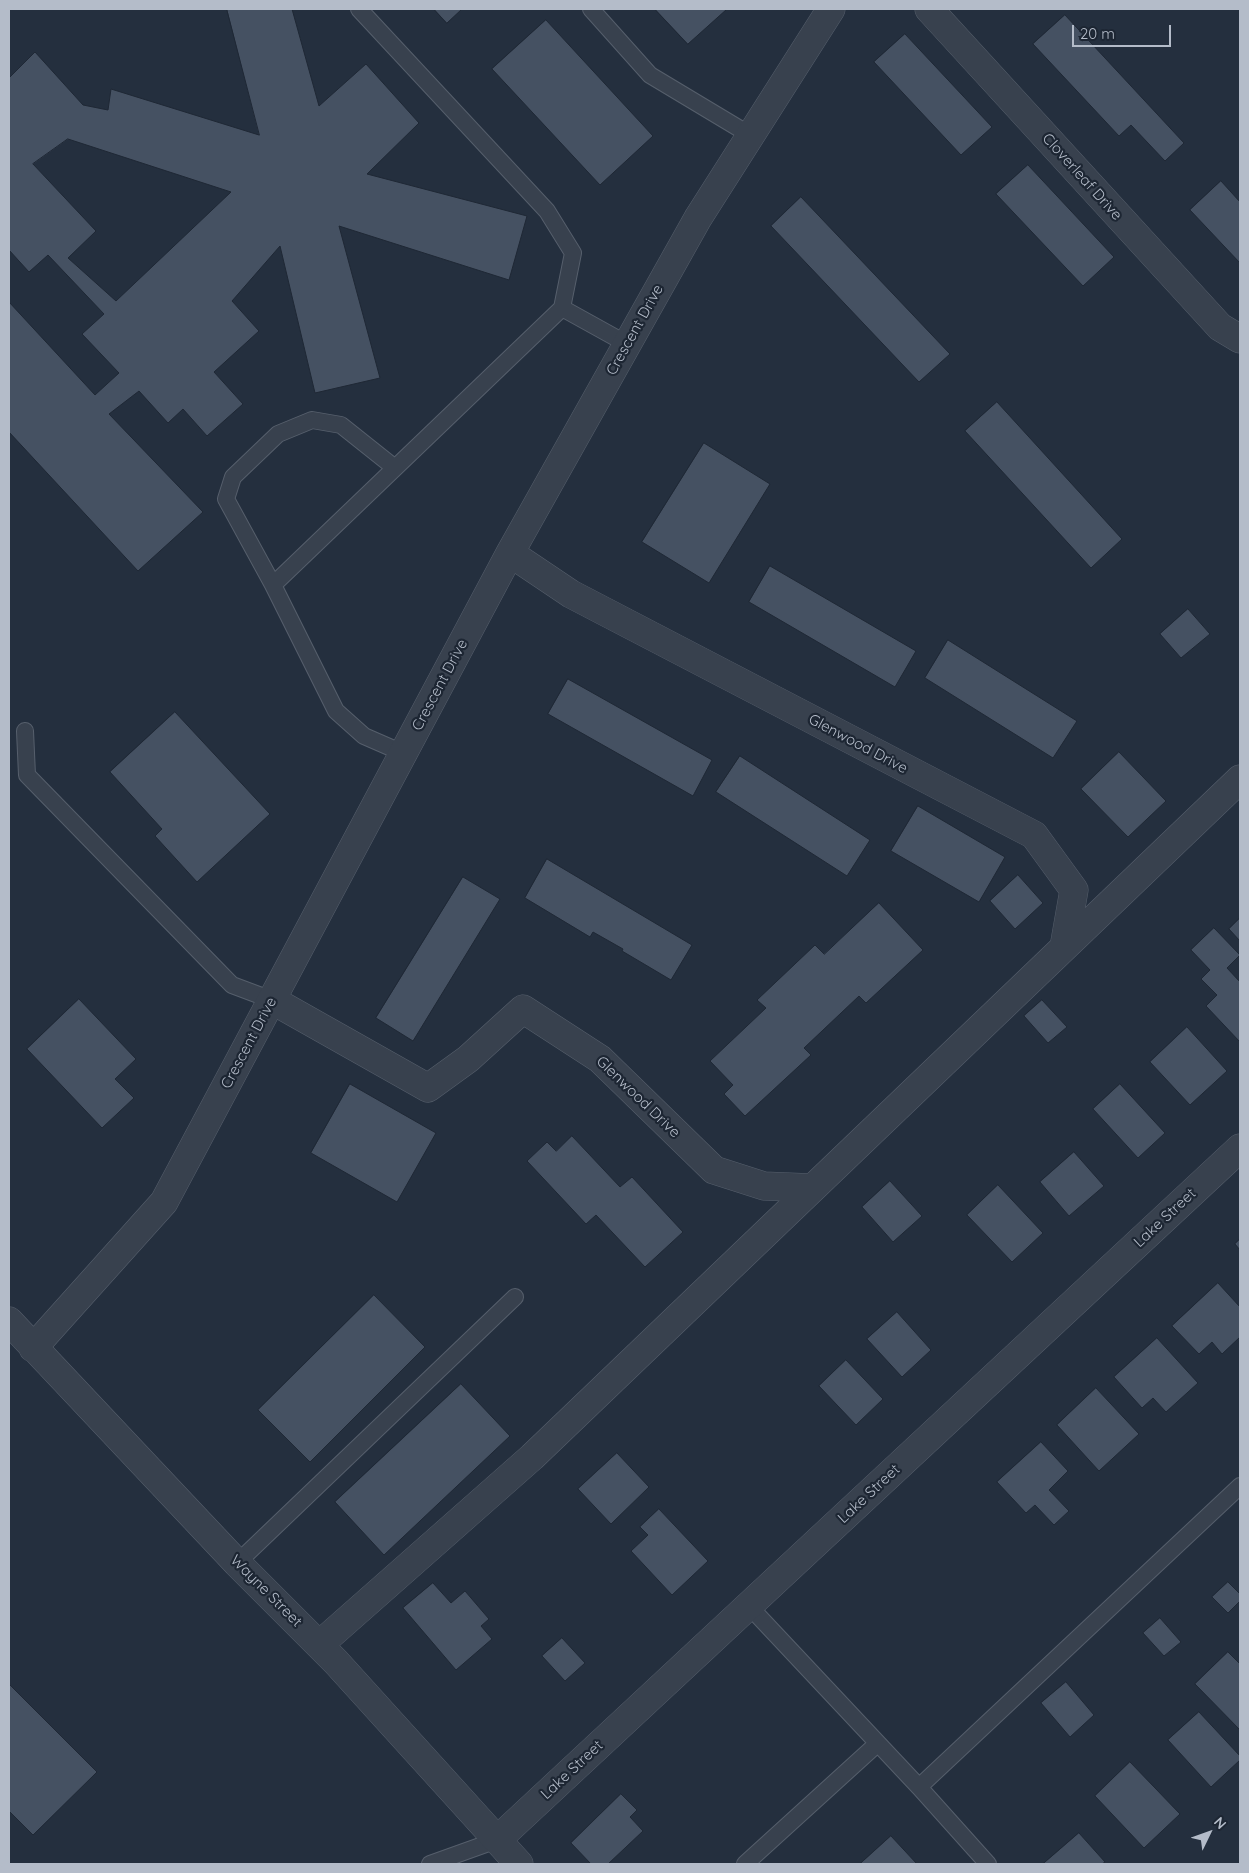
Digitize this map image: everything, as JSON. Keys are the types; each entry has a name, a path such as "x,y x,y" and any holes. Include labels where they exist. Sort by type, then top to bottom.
{"street":[{"name":"Crescent Drive","path":"33,1348 164,1202 510,553 698,218 831,9"},
{"name":"Cloverleaf Drive","path":"934,10 1220,327 1240,339"},
{"name":"Glenwood Drive","path":"510,553 572,594 1034,835 1074,890 1064,947"},
{"path":"319,1645 532,1457 1240,779"},
{"name":"Glenwood Drive","path":"272,1000 428,1088 468,1059 523,1010 600,1059 714,1170 764,1186 813,1188"},
{"name":"Lake Street","path":"497,1840 1240,1148"},
{"name":"Wayne Street","path":"9,1321 237,1563 319,1645 519,1864"}],"lane":[{"path":"273,585 562,308 573,253 547,211 359,9"},
{"path":"591,9 650,74 750,135"},
{"path":"562,308 627,344"},
{"path":"395,468 341,425 312,420 278,434 233,478 226,499 273,585 336,711 364,736 404,753"},
{"path":"25,731 27,775 232,985 272,1000"},
{"path":"237,1563 515,1297"},
{"path":"919,1788 1240,1486"},
{"path":"749,1606 988,1864"},
{"path":"746,1864 877,1744"},
{"path":"430,1864 497,1840"}],"building":[{"path":"227,9 292,9 319,106 366,64 419,123 367,174 527,216 509,280 339,226 380,378 315,393 280,246 232,301 259,331 214,372 243,404 207,436 183,409 168,423 139,391 109,414 203,512 138,571 9,432 9,302 95,395 119,373 82,334 104,314 48,255 29,272 9,250 9,78 35,52 83,105 108,110 111,89 259,135","holes":["68,139 231,192 116,301 68,258 96,231 33,164"]},
{"path":"434,9 462,9 447,23"},
{"path":"655,9 727,9 688,44"},
{"path":"1065,15 1184,143 1165,161 1131,125 1119,136 1033,44"},
{"path":"546,20 653,136 600,185 492,69"},
{"path":"905,34 992,127 961,155 874,62"},
{"path":"1028,165 1114,257 1083,286 996,194"},
{"path":"1221,181 1240,202 1240,263 1190,210"},
{"path":"801,197 950,354 919,382 771,226"},
{"path":"997,402 1122,539 1091,568 965,431"},
{"path":"704,443 770,484 709,583 642,542"},
{"path":"770,566 916,651 895,687 749,602"},
{"path":"1188,609 1210,634 1181,658 1160,634"},
{"path":"948,640 1077,721 1053,758 925,678"},
{"path":"568,679 712,760 693,796 548,714"},
{"path":"175,712 270,814 197,882 155,836 162,829 110,772"},
{"path":"1119,752 1166,801 1128,837 1081,789"},
{"path":"740,756 870,840 847,876 716,792"},
{"path":"918,806 1005,857 979,902 891,851"},
{"path":"547,859 692,945 671,980 593,932 590,937 525,898"},
{"path":"1018,875 1043,903 1015,929 990,901"},
{"path":"463,877 500,899 413,1041 376,1018"},
{"path":"879,903 923,950 866,1003 859,996 804,1048 811,1055 745,1116 724,1094 733,1085 710,1061 766,1008 757,1000 815,945 824,954"},
{"path":"1240,918 1240,941 1229,929"},
{"path":"1214,928 1240,955 1227,968 1240,982 1240,1042 1206,1006 1217,995 1201,979 1210,970 1191,950"},
{"path":"79,999 136,1059 115,1079 134,1098 102,1128 27,1049"},
{"path":"1042,1000 1067,1027 1048,1043 1024,1016"},
{"path":"1187,1027 1227,1071 1190,1105 1150,1062"},
{"path":"350,1084 436,1133 397,1202 311,1153"},
{"path":"1120,1084 1165,1133 1138,1158 1093,1109"},
{"path":"572,1136 620,1187 632,1177 683,1232 645,1267 596,1215 586,1224 527,1161 547,1142 556,1151"},
{"path":"1074,1152 1104,1186 1069,1216 1040,1182"},
{"path":"890,1181 922,1216 893,1242 862,1207"},
{"path":"998,1185 1043,1233 1012,1262 967,1215"},
{"path":"1240,1239 1240,1250 1235,1244"},
{"path":"1218,1283 1240,1307 1240,1337 1222,1354 1212,1342 1199,1354 1172,1326"},
{"path":"374,1295 425,1347 310,1462 258,1410"},
{"path":"897,1312 931,1350 902,1377 867,1339"},
{"path":"1157,1338 1198,1383 1166,1412 1153,1398 1142,1408 1114,1377"},
{"path":"846,1360 883,1399 856,1425 819,1386"},
{"path":"461,1384 510,1436 384,1555 335,1502"},
{"path":"1096,1388 1139,1434 1099,1471 1057,1425"},
{"path":"1041,1442 1068,1471 1049,1490 1069,1511 1054,1525 1035,1505 1026,1513 997,1482"},
{"path":"617,1453 649,1487 611,1524 578,1489"},
{"path":"659,1509 708,1561 672,1595 631,1551 648,1535 640,1527"},
{"path":"1228,1582 1240,1594 1240,1601 1228,1613 1212,1597"},
{"path":"433,1583 451,1603 465,1591 489,1619 481,1626 492,1639 456,1670 403,1608"},
{"path":"1160,1618 1181,1642 1164,1656 1143,1633"},
{"path":"562,1638 585,1663 565,1681 542,1656"},
{"path":"1228,1652 1240,1664 1240,1730 1195,1684"},
{"path":"1066,1682 1094,1715 1070,1737 1041,1703"},
{"path":"9,1684 97,1772 33,1835 9,1811"},
{"path":"1199,1712 1240,1756 1240,1760 1211,1787 1168,1740"},
{"path":"1130,1762 1180,1814 1144,1848 1095,1796"},
{"path":"621,1794 637,1810 630,1817 643,1831 608,1864 591,1864 571,1843"},
{"path":"1079,1833 1105,1862 1102,1864 1043,1864"},
{"path":"891,1836 917,1864 860,1864"}]}
